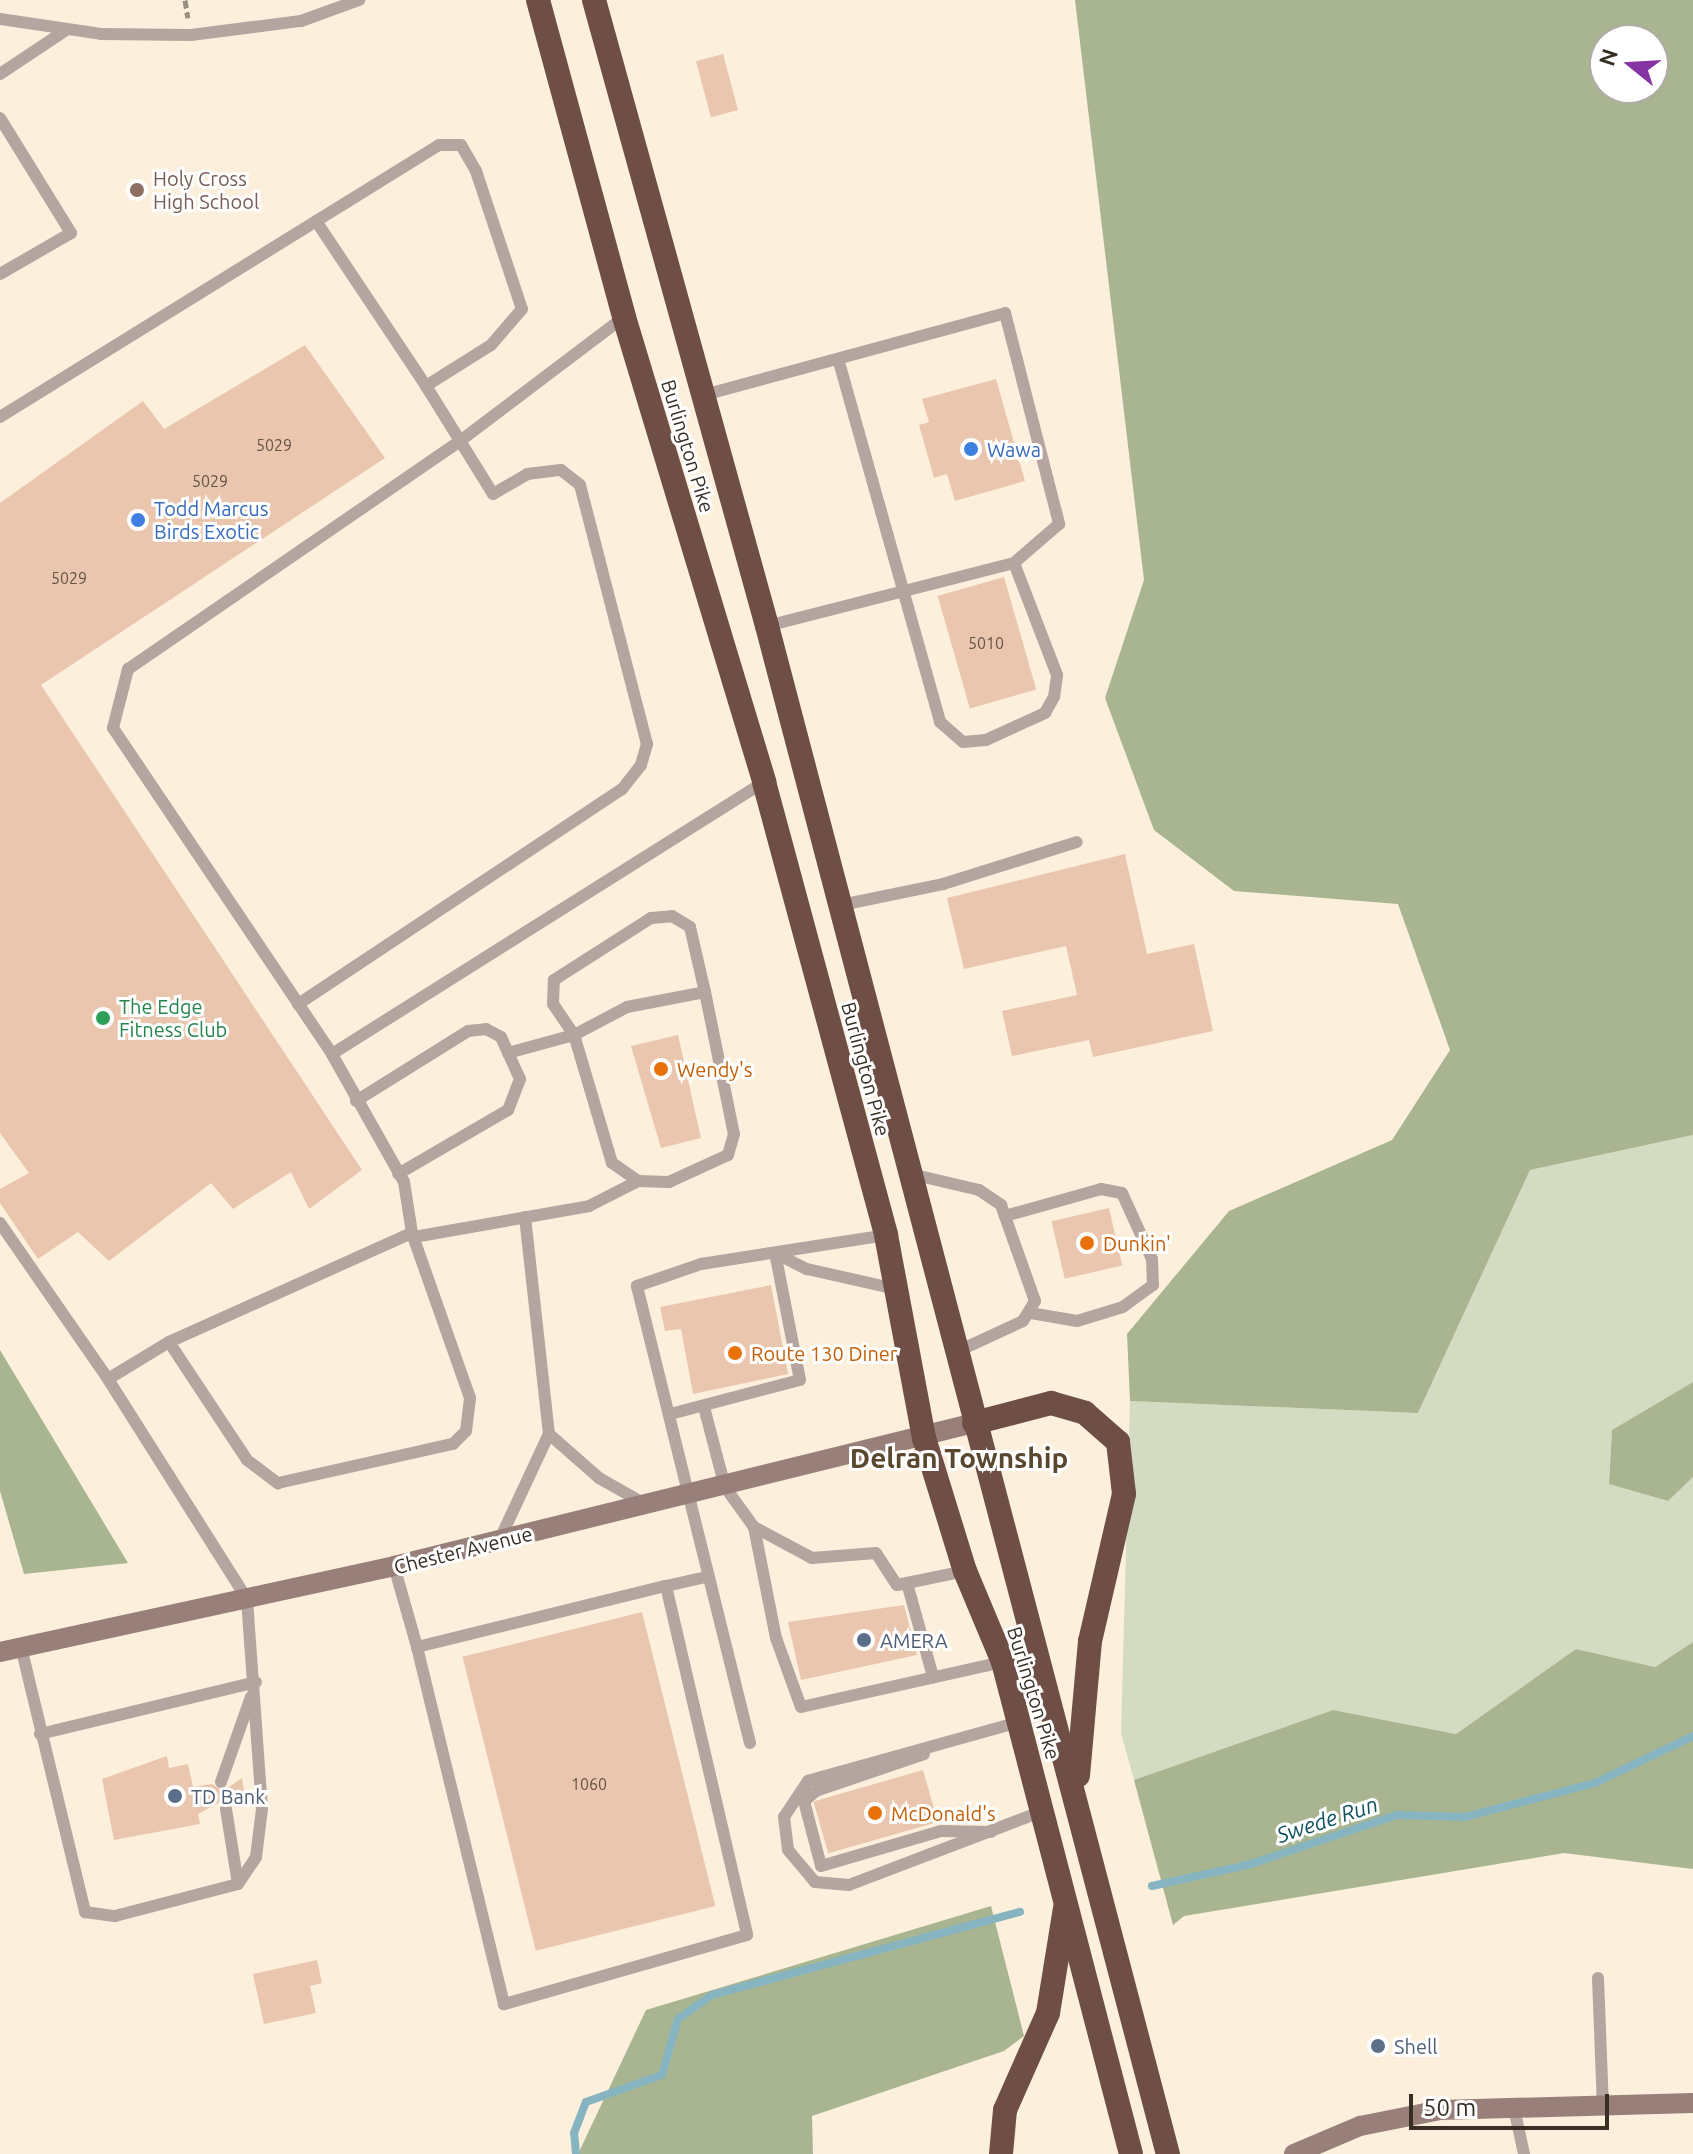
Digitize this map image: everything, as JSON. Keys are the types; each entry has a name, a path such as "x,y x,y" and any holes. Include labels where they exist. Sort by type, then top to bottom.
{"highway":[{"name":"Burlington Pike","path":"538,0 624,317 764,782 886,1235 924,1438 965,1571 1003,1662 1067,1896 1131,2154"},
{"name":"Burlington Pike","path":"594,0 767,626 1168,2154"},
{"path":"974,1423 1051,1403 1085,1413 1118,1442 1124,1494 1090,1641 1076,1797"},
{"path":"1001,2154 1005,2110 1048,2013 1067,1896"}],"street":[{"name":"Chester Avenue","path":"0,1652 394,1566 924,1438 974,1423"},
{"path":"1294,2154 1360,2126 1440,2110 1693,2103"}],"lane":[{"path":"0,19 66,30 228,32 301,21 359,0"},
{"path":"0,74 66,30"},
{"path":"0,118 71,233 0,274"},
{"path":"0,417 439,145 461,145 522,309 491,345 426,386"},
{"path":"298,1004 622,789 641,765 647,744 580,485 561,470 527,474 493,494 426,386 316,221"},
{"path":"704,395 839,362 1005,313 1059,524 1014,563 767,626"},
{"path":"169,1342 247,1460 278,1483 453,1444 466,1431 470,1398 413,1235 398,1174 332,1054 113,728 128,669 460,441 624,317"},
{"path":"839,362 899,590 940,722 963,742 986,740 1045,713 1054,697 1057,675 1014,563"},
{"path":"332,1054 764,782"},
{"path":"841,905 943,884 1077,842"},
{"path":"108,1379 169,1342 413,1235 589,1206 638,1181 669,1182 728,1155 734,1134 690,927 672,916 651,918 554,980 553,1004 574,1035 612,1163 638,1181"},
{"path":"508,1053 574,1035 627,1007 705,992"},
{"path":"356,1101 468,1031 501,1037 520,1079 508,1110 398,1174"},
{"path":"911,1174 979,1190 1003,1210 1035,1301 1030,1313"},
{"path":"958,1351 1030,1313 1077,1321 1123,1307 1153,1285 1152,1259 1122,1193 1101,1189 1003,1210"},
{"path":"499,1541 549,1434 525,1217"},
{"path":"0,1223 108,1379 247,1599 256,1682 254,1755 262,1809 256,1857 238,1884 115,1916 85,1912 21,1647"},
{"path":"750,1743 706,1577 674,1413 637,1286 701,1264 886,1235"},
{"path":"775,1253 807,1269 896,1289"},
{"path":"674,1413 800,1380 775,1253"},
{"path":"704,1407 725,1487 754,1527 776,1638 801,1707 1003,1662"},
{"path":"549,1434 599,1478 648,1505"},
{"path":"754,1527 812,1558 876,1553 897,1585 965,1571"},
{"path":"394,1566 417,1647 504,2004 747,1935 666,1586"},
{"path":"417,1647 706,1577"},
{"path":"907,1583 933,1677"},
{"path":"40,1734 256,1682"},
{"path":"221,1782 256,1682"},
{"path":"1019,1722 808,1781 793,1795 784,1817 788,1850 800,1872 849,1885 997,1832 1043,1811"},
{"path":"930,1749 913,1762 816,1791 804,1801 821,1866 941,1831 997,1832"},
{"path":"226,1809 238,1884"},
{"path":"1598,1978 1603,2106"},
{"path":"1514,2108 1524,2154"}],"green space":[{"path":"1075,0 1693,0 1693,1135 1530,1170 1418,1413 1130,1401 1127,1334 1229,1211 1392,1140 1450,1050 1398,904 1234,891 1154,830 1105,698 1144,580"},
{"path":"1693,1135 1693,1382 1612,1430 1609,1483 1667,1501 1693,1477 1693,1642 1655,1667 1576,1649 1456,1734 1333,1710 1134,1780 1121,1733 1130,1401 1418,1413 1530,1170"},
{"path":"0,1350 128,1563 24,1574 0,1491"},
{"path":"1693,1382 1693,1477 1668,1501 1609,1484 1612,1430"},
{"path":"1693,1642 1693,1869 1564,1853 1184,1916 1173,1925 1134,1780 1333,1710 1456,1734 1576,1649 1655,1667"},
{"path":"991,1906 1024,2036 1004,2051 812,2116 813,2154 578,2154 646,2010"}],"building":[{"path":"723,54 738,110 711,117 696,61"},
{"path":"305,345 385,458 41,685 362,1170 309,1209 291,1172 233,1209 211,1183 109,1261 78,1232 38,1259 0,1203 0,1189 29,1173 0,1133 0,503 143,401 164,429"},
{"name":"Wawa","path":"996,379 1025,481 955,501 947,474 934,478 919,425 929,422 922,399"},
{"path":"1004,577 1036,689 970,708 938,596"},
{"path":"1125,854 1147,954 1194,944 1213,1031 1093,1057 1089,1040 1012,1056 1002,1011 1077,995 1066,946 964,969 947,898"},
{"name":"Wendy's","path":"678,1035 701,1138 661,1148 631,1046"},
{"name":"Dunkin'","path":"1109,1208 1122,1265 1065,1279 1052,1221"},
{"name":"Route 130 Diner","path":"771,1285 788,1374 693,1394 681,1329 665,1331 660,1307"},
{"path":"904,1605 917,1655 801,1680 788,1622"},
{"path":"642,1612 715,1906 536,1951 462,1657"},
{"name":"TD Bank","path":"167,1756 169,1768 188,1764 193,1787 212,1784 223,1791 242,1778 246,1804 224,1800 198,1814 200,1824 114,1840 102,1779"},
{"name":"McDonald's","path":"923,1770 938,1822 828,1853 813,1801"},
{"path":"317,1960 322,1983 310,1986 316,2013 264,2024 253,1974"}],"waterway":[{"name":"Swede Run","path":"1152,1886 1251,1864 1397,1815 1465,1817 1595,1783 1693,1736"},
{"name":"Swede Run","path":"576,2154 574,2133 586,2102 662,2075 678,2019 712,1995 1020,1912"}],"place":[{"name":"Holy Cross High School","path":"137,190"},
{"name":"Wawa","path":"971,449"},
{"name":"Todd Marcus Birds Exotic","path":"138,520"},
{"name":"The Edge Fitness Club","path":"103,1018"},
{"name":"Wendy's","path":"661,1069"},
{"name":"Dunkin'","path":"1087,1243"},
{"name":"Route 130 Diner","path":"735,1353"},
{"name":"AMERA","path":"864,1640"},
{"name":"TD Bank","path":"175,1796"},
{"name":"McDonald's","path":"875,1813"},
{"name":"Shell","path":"1378,2046"}],"district":[{"name":"Delran Township","path":"959,1458"}]}
